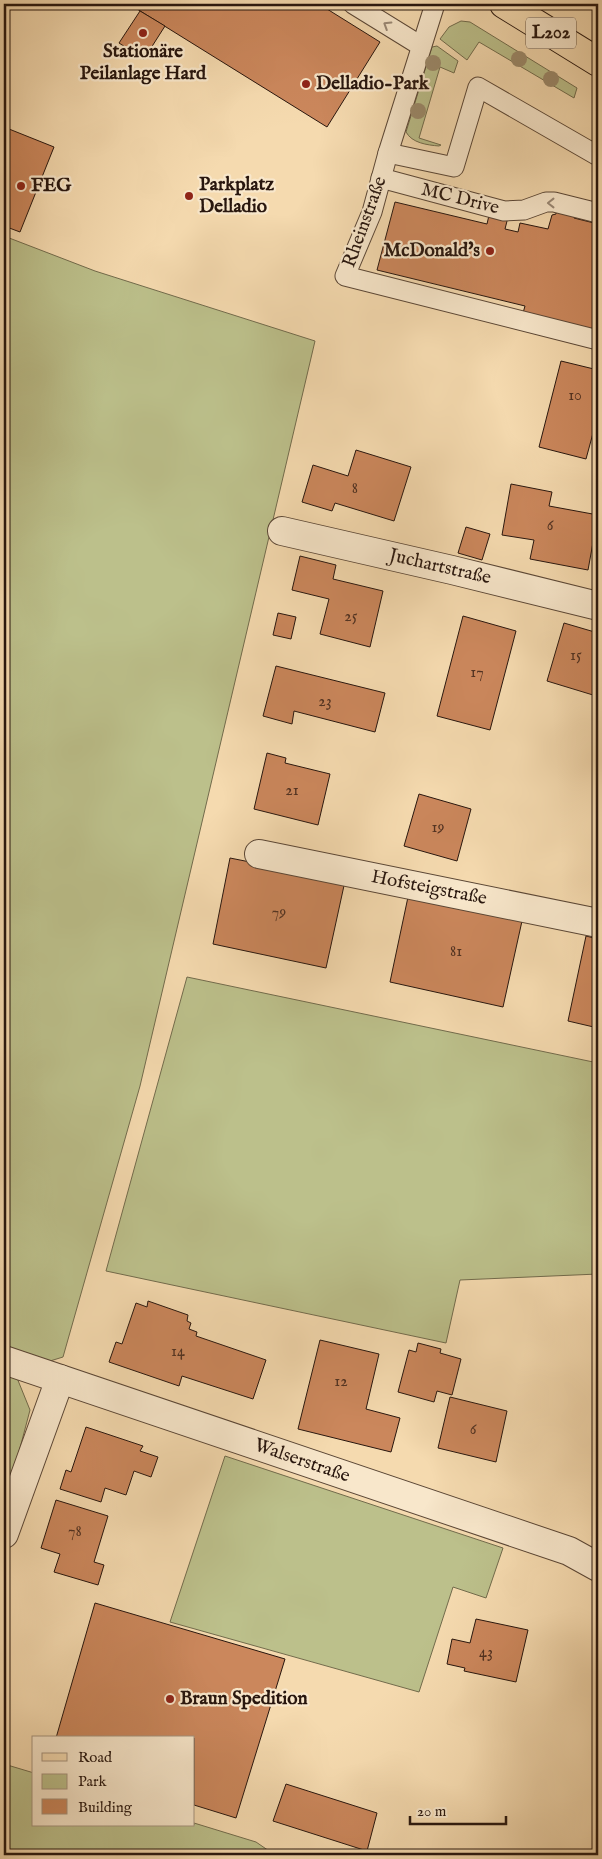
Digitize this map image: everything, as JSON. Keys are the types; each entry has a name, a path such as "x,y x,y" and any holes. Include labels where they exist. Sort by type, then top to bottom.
{"main road":[{"name":"L202","path":"504,4 598,62"}],"street":[{"name":"Juchartstraße","path":"282,530 598,606"},
{"name":"Hofsteigstraße","path":"259,854 598,922"},
{"name":"Walserstraße","path":"4,1360 569,1550 598,1567"},
{"path":"4,1534 60,1379"}],"lane":[{"path":"353,4 421,46"},
{"name":"Rheinstraße","path":"435,4 388,153 372,212 345,276 598,340"},
{"path":"388,153 454,167 478,87 598,156"},
{"name":"MC Drive","path":"381,178 504,211 524,210 546,202 554,202 598,213"}],"green space":[{"path":"461,21 470,22 577,88 574,98 479,42 467,60 440,39 449,27"},
{"path":"437,46 458,61 454,73 440,67 419,138 441,145 439,146 416,141 406,132 432,47"},
{"path":"4,236 95,271 315,341 140,1086 63,1357 50,1361 4,1346"},
{"path":"187,977 598,1063 598,1274 460,1280 446,1343 106,1271"},
{"path":"4,1369 15,1373 30,1410 10,1486 4,1484"},
{"path":"225,1456 503,1548 486,1598 453,1587 419,1692 170,1622"},
{"path":"4,1764 32,1772 32,1826 195,1826 195,1823 256,1842 275,1855 4,1855"}],"building":[{"name":"Delladio-Park","path":"129,4 319,4 380,42 327,127"},
{"name":"Stationäre Peilanlage Hard","path":"140,11 165,26 144,59 119,43"},
{"name":"FEG","path":"4,127 54,147 20,232 4,226"},
{"name":"McDonald's","path":"395,202 487,224 490,211 509,213 505,229 518,232 520,223 548,229 552,215 556,214 557,207 576,211 574,218 598,224 598,332 523,313 525,306 377,270"},
{"path":"561,361 598,370 598,422 596,422 586,459 539,447"},
{"path":"356,450 411,467 394,521 335,503 332,511 302,502 313,465 348,476"},
{"path":"511,484 552,492 549,506 598,515 588,570 530,559 534,540 502,535"},
{"path":"466,527 490,534 482,560 458,553"},
{"path":"300,556 336,565 333,579 383,591 370,647 320,634 329,599 292,590"},
{"path":"278,613 296,617 291,639 273,635"},
{"path":"463,616 516,631 490,730 437,716"},
{"path":"564,623 598,633 598,678 593,695 547,681"},
{"path":"276,666 385,693 375,732 294,711 292,724 263,716"},
{"path":"267,753 286,758 285,763 330,774 318,825 254,809"},
{"path":"419,794 471,809 457,861 404,846"},
{"path":"230,858 345,881 326,968 213,944"},
{"path":"408,897 522,921 503,1007 390,982"},
{"path":"586,936 598,939 598,1028 568,1021"},
{"path":"148,1301 188,1315 187,1321 191,1323 189,1329 197,1332 196,1336 266,1360 253,1399 182,1376 179,1386 109,1362 116,1342 122,1344 136,1303 147,1307"},
{"path":"320,1340 379,1354 366,1409 400,1418 391,1452 298,1429"},
{"path":"418,1343 441,1349 440,1353 461,1359 452,1395 437,1391 434,1402 398,1392 409,1350 416,1352"},
{"path":"450,1397 507,1411 496,1462 438,1448"},
{"path":"86,1427 143,1446 140,1451 158,1457 151,1477 134,1471 126,1495 105,1488 101,1502 60,1489 66,1470 71,1472"},
{"path":"56,1500 108,1516 94,1562 104,1565 98,1585 54,1572 60,1554 41,1548"},
{"name":"Braun Spedition","path":"95,1603 285,1659 236,1818 195,1805 195,1736 57,1736"},
{"path":"476,1619 528,1630 516,1682 464,1671 465,1668 447,1664 452,1639 470,1643"},
{"path":"286,1784 377,1813 367,1851 273,1821"}],"place":[{"name":"Stationäre Peilanlage Hard","path":"143,33"},
{"name":"Delladio-Park","path":"306,84"},
{"name":"FEG","path":"21,186"},
{"name":"Parkplatz Delladio","path":"189,196"},
{"name":"McDonald's","path":"490,251"},
{"name":"Braun Spedition","path":"170,1699"}]}
